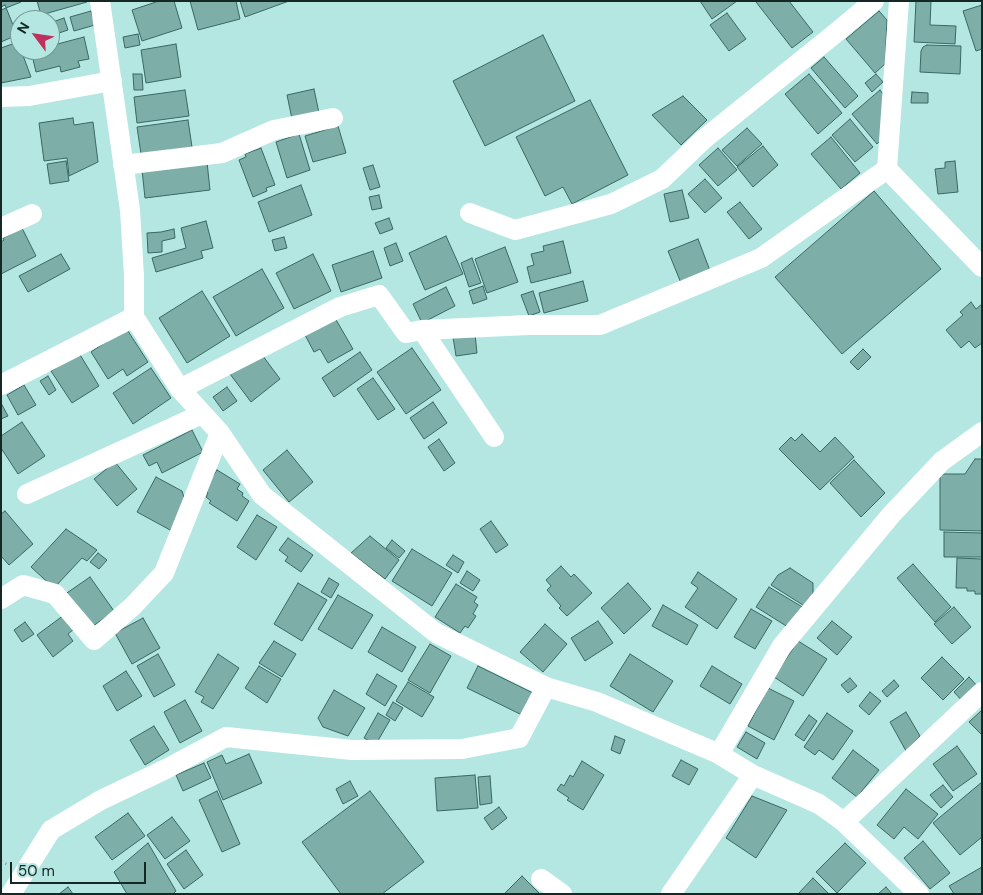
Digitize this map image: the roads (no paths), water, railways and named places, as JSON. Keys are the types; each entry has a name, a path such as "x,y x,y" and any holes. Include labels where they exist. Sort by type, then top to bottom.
{"street":[{"path":"100,1 130,210 134,276 134,317 180,389 220,433 262,495 436,633 546,687 597,702 719,754 753,775 819,804 844,822 919,894"},
{"path":"470,212 515,230 611,204 662,179 704,139 874,1"},
{"path":"899,1 887,169 982,267"},
{"path":"1,97 29,96 112,81"},
{"path":"123,166 222,153 274,130 333,118"},
{"path":"180,389 340,307 379,295 406,333 422,330 600,325 761,258 887,169"},
{"path":"1,228 32,214"},
{"path":"1,385 134,317"},
{"path":"422,330 494,437"},
{"path":"27,494 202,414"},
{"path":"719,754 782,646 891,515 942,460 982,432"},
{"path":"1,599 23,585 55,594 94,640 133,606 164,573 220,433"},
{"path":"10,894 51,830 101,800 166,770 226,737 352,750 462,749 519,738 546,687"},
{"path":"844,822 982,692"},
{"path":"671,894 753,775"},
{"path":"541,880 562,894"}]}
